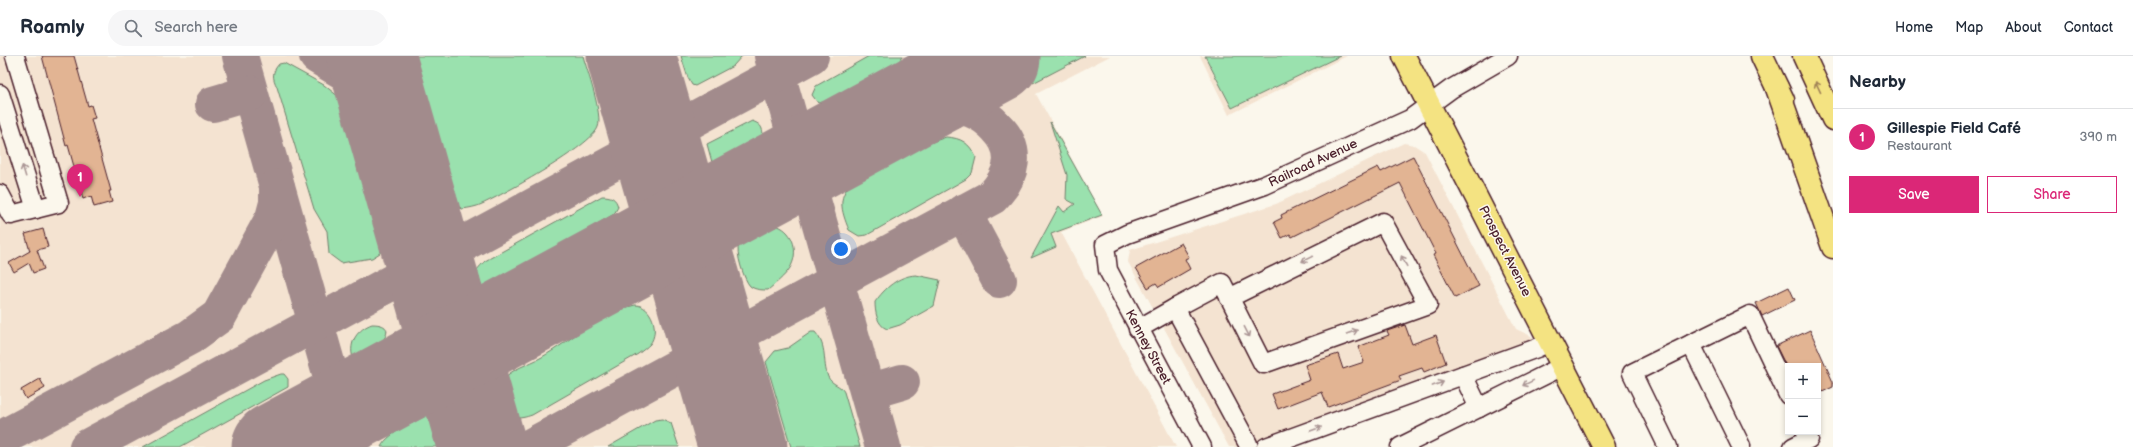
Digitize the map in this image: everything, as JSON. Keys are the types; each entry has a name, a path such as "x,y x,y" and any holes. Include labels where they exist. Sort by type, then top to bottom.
{"main road":[{"name":"Prospect Avenue","path":"1404,56 1604,447"},
{"path":"1762,56 1833,208"},
{"path":"1804,56 1833,119"},
{"path":"1777,88 1833,246"}],"street":[{"path":"0,194 11,215 59,203 15,56"},
{"name":"Railroad Avenue","path":"1105,245 1127,234 1265,185 1410,119 1451,89 1508,56"},
{"path":"0,94 36,209"},
{"path":"1138,329 1222,283 1229,298 1262,364 1428,305 1384,222 1229,298"},
{"name":"Kenney Street","path":"1105,245 1108,270 1202,447"},
{"path":"1175,308 1248,444"},
{"path":"1668,447 1632,374 1750,315 1785,389"},
{"path":"1266,447 1537,348 1551,341"},
{"path":"1692,344 1741,447"},
{"path":"1400,447 1563,366"},
{"path":"1463,375 1479,408"},
{"path":"1793,447 1809,439 1807,435"}],"shaded area":[{"path":"0,56 1110,56 1036,94 1103,216 1061,232 1176,447 0,447"},
{"path":"1200,56 1347,56 1229,115"},
{"path":"1404,143 1414,145 1425,152 1516,329 1531,336 1533,340 1519,347 1245,447 1229,447 1128,262 1130,250 1276,204"}],"green space":[{"path":"401,56 583,56 597,103 599,121 598,127 580,146 546,169 482,204 475,207 462,209 446,195 428,155"},
{"path":"681,56 742,56 733,66 695,86 692,85 688,78"},
{"path":"869,56 903,56 899,61 828,101 818,103 812,95 816,86"},
{"path":"1017,56 1085,56 1033,83"},
{"path":"1205,56 1340,56 1232,108"},
{"path":"284,63 324,85 339,97 351,115 361,136 386,225 385,241 380,253 372,258 341,263 329,254 327,231 314,209 274,80 275,70 279,64"},
{"path":"752,121 759,124 762,129 763,134 758,140 713,166 707,144"},
{"path":"1050,122 1102,215 1051,234 1056,247 1031,258 1059,206 1064,212 1075,204 1066,199 1067,175"},
{"path":"946,137 964,142 971,148 976,157 972,173 966,179 867,235 859,236 849,230 842,209 842,203 845,192 849,186 855,181 924,145"},
{"path":"602,196 608,196 616,201 618,207 614,214 481,291 474,290 472,282 474,274 485,261"},
{"path":"778,226 788,233 791,238 794,250 793,262 780,280 768,290 754,288 750,286 743,272 738,254 739,245 765,230"},
{"path":"916,275 940,280 934,306 900,325 887,329 877,318 875,302 883,292 898,280"},
{"path":"635,305 646,309 653,320 654,332 653,339 650,344 638,354 532,415 523,418 516,418 510,415 501,400 499,389 502,380 506,376 542,357 598,320"},
{"path":"372,324 382,325 386,329 386,334 377,347 370,353 357,360 353,358 352,352 355,337 362,329"},
{"path":"811,332 815,332 822,343 828,377 844,392 860,447 791,447 766,362 775,351 788,348"},
{"path":"284,374 288,379 288,387 180,447 143,447 264,380"},
{"path":"434,412 438,414 443,422 446,438 445,447 381,447 390,436 397,431"},
{"path":"662,419 671,423 679,447 608,447 655,420"}],"building":[{"path":"42,56 74,56 88,106 91,105 95,118 91,119 111,191 109,191 112,202 94,207 91,196 83,199 68,145 66,146"},
{"path":"1413,156 1479,286 1455,298 1433,255 1436,254 1400,183 1292,237 1290,234 1282,238 1274,222 1282,218 1281,215 1378,167 1381,172"},
{"path":"43,229 48,247 37,250 44,269 33,273 29,263 14,272 9,263 30,251 25,234"},
{"path":"1181,243 1189,257 1185,259 1190,269 1159,287 1156,283 1148,288 1136,268"},
{"path":"1789,287 1795,300 1762,316 1756,303"},
{"path":"1405,325 1412,344 1436,335 1446,363 1424,372 1422,368 1399,376 1401,380 1328,407 1322,392 1278,409 1272,394 1310,380 1305,365 1338,354 1343,369 1364,362 1358,347 1389,335 1387,331"},
{"path":"1810,330 1833,382 1833,387 1821,393 1821,363 1785,364 1776,346"},
{"path":"40,379 45,388 26,399 21,390"}],"taxiway":[{"path":"240,56 351,447"},
{"path":"317,56 364,84 381,104 424,256"},
{"path":"772,56 883,447"},
{"path":"87,447 811,56"},
{"path":"909,105 926,89 941,71 948,56"},
{"path":"213,104 250,93"},
{"path":"529,447 992,197 1005,180 1011,163 1011,154 1008,145 1004,136 997,128 982,115 964,107 941,104 909,105"},
{"path":"0,439 190,337 219,316 273,218 277,203 277,187"},
{"path":"963,212 999,280"},
{"path":"868,392 902,382"}],"runway":[{"path":"371,56 482,447"},
{"path":"631,56 743,447"},
{"path":"276,447 996,58"}],"place":[{"name":"Gillespie Field Café","path":"80,197"}]}
